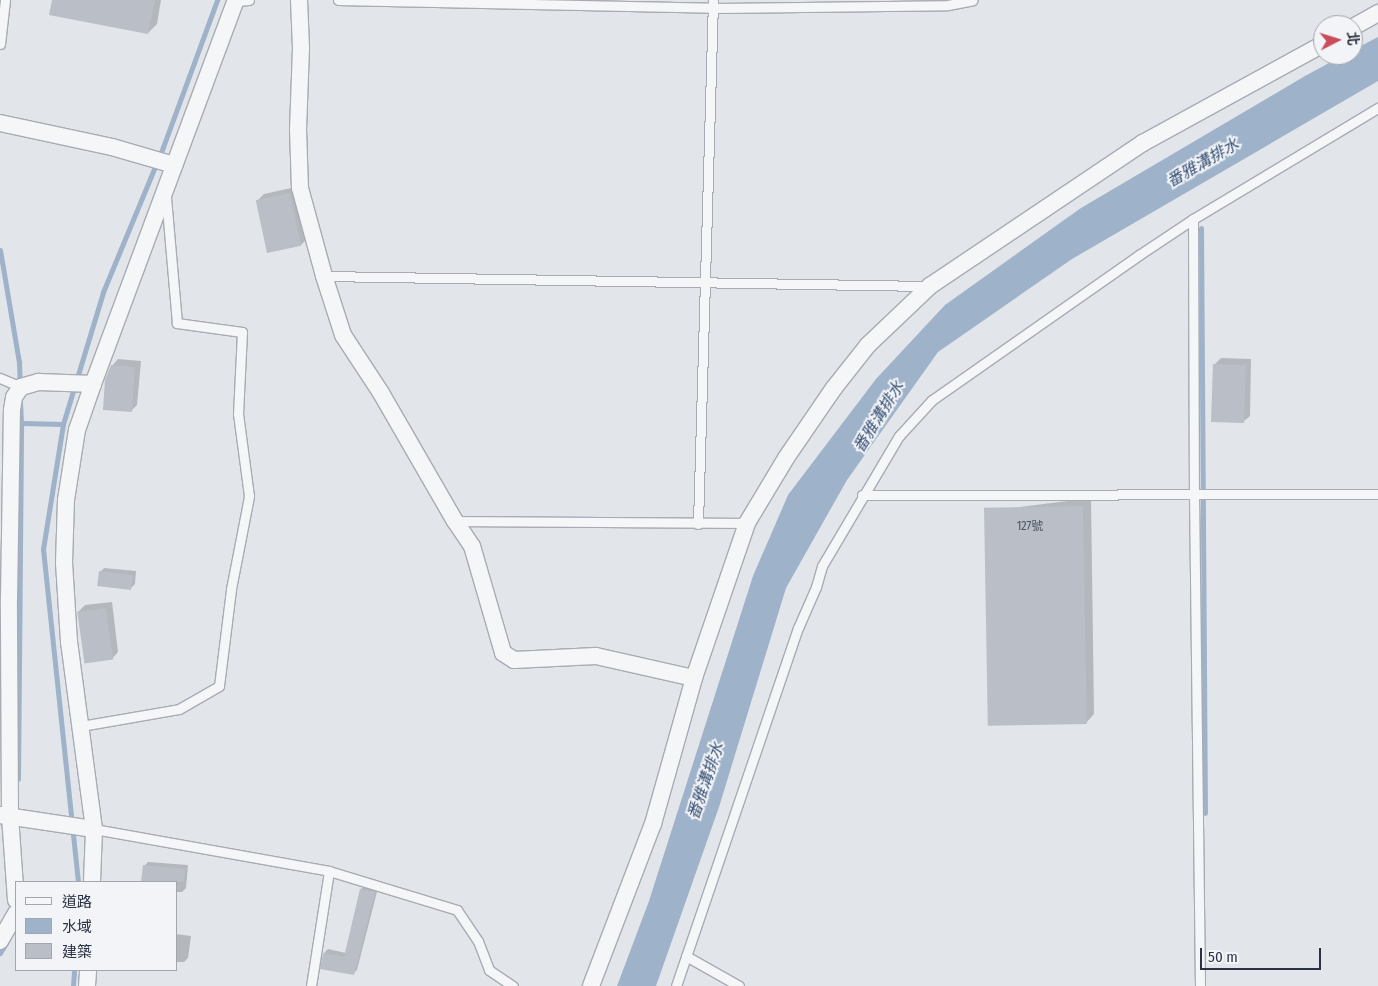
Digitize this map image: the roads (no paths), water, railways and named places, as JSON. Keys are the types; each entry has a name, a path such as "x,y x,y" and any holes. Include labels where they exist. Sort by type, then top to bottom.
{"street":[{"path":"92,881 94,829 69,642 64,563 66,500 77,430 166,188 163,163 240,0"},
{"path":"299,0 301,48 298,129 300,188 324,276 343,335 381,393 455,521 472,546 503,653 514,660 596,656 694,678"},
{"path":"1363,21 1378,13"},
{"path":"591,986 653,824 694,678 747,523 786,458 834,388 868,345 930,286 1143,143 1313,50"},
{"path":"0,123 112,147 163,163"},
{"path":"15,892 5,816 4,598 12,410 14,397 21,387 39,382 93,384"},
{"path":"5,816 94,829"},
{"path":"0,941 15,915"},
{"path":"86,986 88,971"}],"lane":[{"path":"0,44 5,0"},
{"path":"338,0 948,5 973,0"},
{"path":"698,524 713,4"},
{"path":"676,986 798,628 816,587 822,566 862,495 899,436 932,400 1193,219 1378,108"},
{"path":"81,726 179,709 219,686 231,590 249,496 238,414 242,332 177,322 166,188"},
{"path":"1193,219 1194,494 1200,986"},
{"path":"324,276 930,286"},
{"path":"0,378 21,387"},
{"path":"862,495 1378,494"},
{"path":"455,521 747,523"},
{"path":"94,829 329,871 458,910 478,941 489,970 513,986"},
{"path":"311,986 329,871"},
{"path":"686,956 738,986"}],"water":[{"name":"番雅溝排水","path":"1378,37 1378,81 1072,259 938,352 847,480 786,588 719,807 656,986 617,986 649,901 753,576 788,495 876,379 945,305 1081,208 1325,65 1363,65 1363,45"}],"waterway":[{"path":"78,881 43,549 63,424 103,292 163,147 217,0"},
{"path":"1201,228 1205,813"},
{"path":"0,250 19,362 20,385"},
{"path":"20,403 21,423"},
{"path":"18,779 21,423 63,424"},
{"path":"0,953 6,943"},
{"path":"73,986 74,971"}]}
